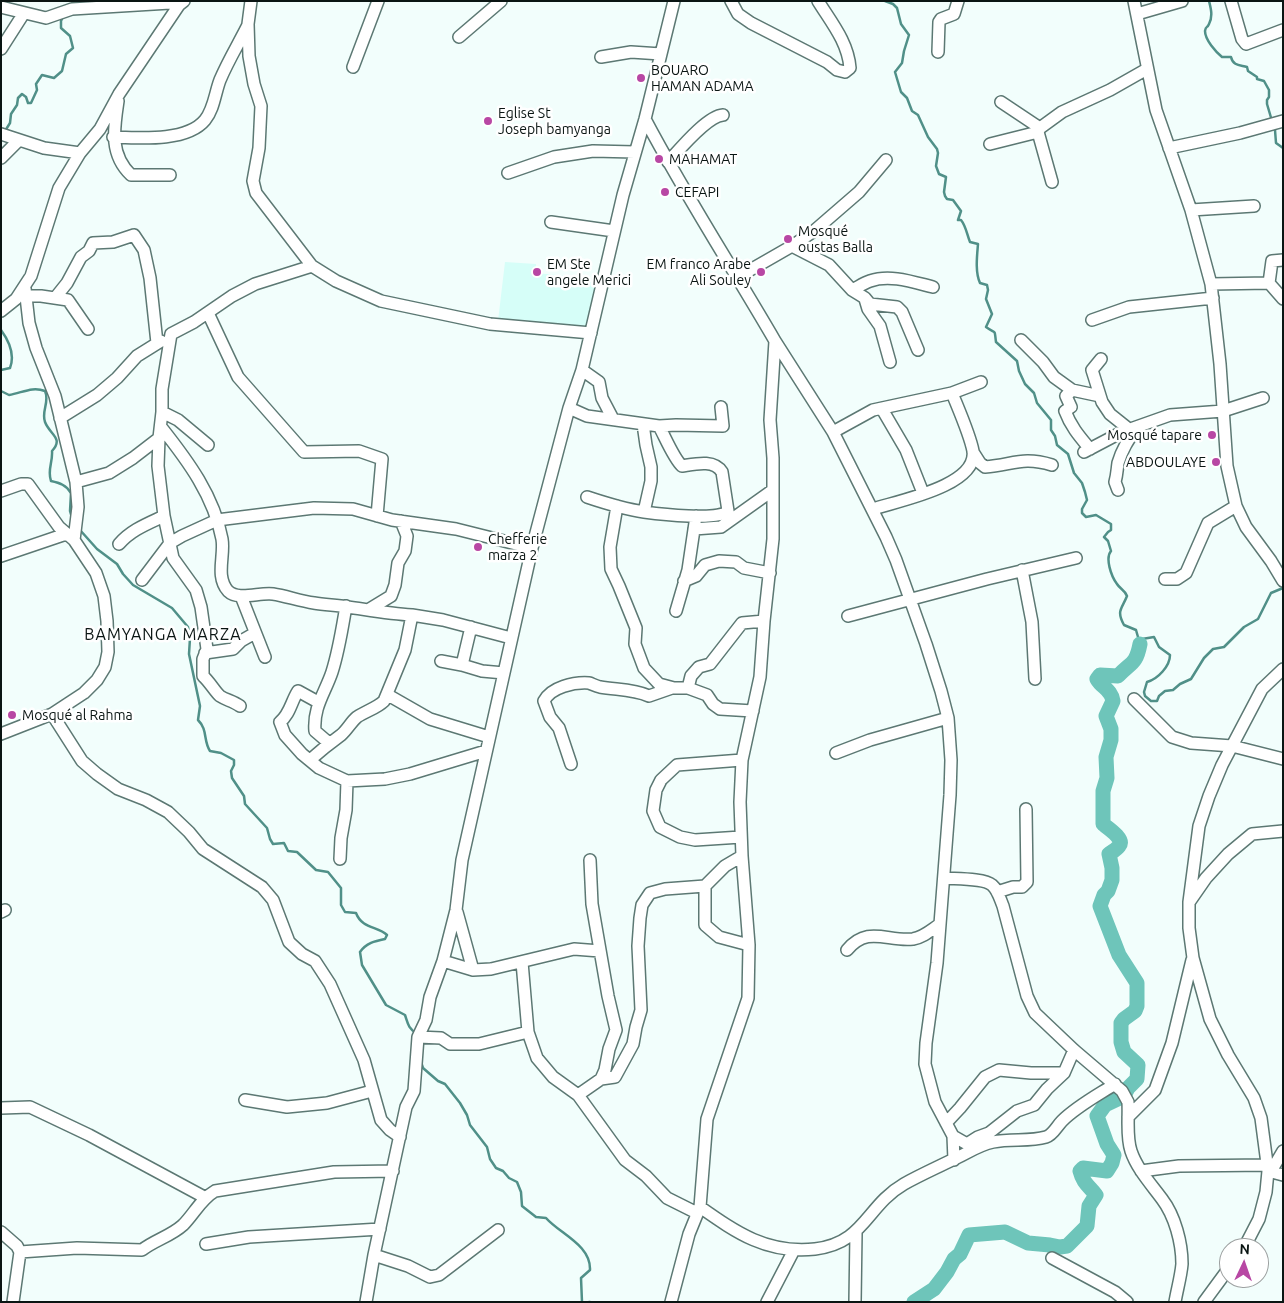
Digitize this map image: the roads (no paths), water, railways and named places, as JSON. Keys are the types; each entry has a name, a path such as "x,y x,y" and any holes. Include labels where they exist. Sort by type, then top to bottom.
{"street":[{"path":"251,1 248,24 249,56 252,75 261,106 260,148 253,181 256,193 312,266 336,281 381,301 490,324 591,333"},
{"path":"353,67 378,1"},
{"path":"459,37 501,1"},
{"path":"366,1302 374,1255 406,1107 414,1091 418,1037 426,1020 430,997 443,962 456,910 462,860 532,548 569,408 582,370 614,231 645,119 674,1"},
{"path":"731,1 738,14 751,23 827,62 837,70 845,72 850,68 843,40 818,1"},
{"path":"938,52 938,22 954,14 958,1"},
{"path":"1134,1 1156,110 1191,210 1211,284 1220,364 1227,466 1236,506 1246,527 1271,561 1282,580"},
{"path":"1138,14 1182,1"},
{"path":"1230,1 1242,39 1246,44 1283,30"},
{"path":"1,7 46,18 68,10 176,3"},
{"path":"1,311 25,292 59,188 80,153 100,129 119,94 176,3"},
{"path":"1,49 24,13"},
{"path":"113,137 168,136 189,132 205,120 212,106 220,80 248,24"},
{"path":"601,57 631,52 661,54"},
{"path":"990,144 1039,130 1062,112 1110,90 1147,68"},
{"path":"119,94 113,137 122,167 131,175 170,175"},
{"path":"1001,102 1039,130 1052,182"},
{"path":"668,162 704,125 718,115 723,115"},
{"path":"645,119 715,243 738,277 775,341 833,432 873,509 911,599 941,691 948,718 950,795 937,963 925,1064 935,1102 952,1136 954,1160"},
{"path":"1169,148 1240,133 1281,121"},
{"path":"3,135 44,148 80,153"},
{"path":"1,158 19,140"},
{"path":"508,173 554,157 593,151 635,152"},
{"path":"738,277 814,232 859,192 886,160"},
{"path":"1191,210 1254,206"},
{"path":"551,222 614,231"},
{"path":"56,298 67,283 81,257 90,251 93,243 114,242 134,235 144,250 150,278 157,343"},
{"path":"792,246 829,265 852,290 870,304 897,307 902,312 918,350"},
{"path":"1283,260 1272,261 1269,283 1283,299"},
{"path":"60,418 97,395 117,378 137,356 208,313 232,296 255,284 312,266"},
{"path":"852,290 869,281 880,278 894,278 932,287"},
{"path":"1211,284 1269,283"},
{"path":"25,292 68,300 88,329"},
{"path":"1,734 52,714 84,693 97,680 106,667 108,652 104,596 96,573 73,532 78,507 76,482 55,396 36,348 25,292"},
{"path":"864,298 880,326 890,362"},
{"path":"1092,320 1129,307 1213,298"},
{"path":"208,313 238,377 304,452 359,451 382,459 376,516"},
{"path":"171,334 162,388 158,466 164,516 173,558 196,590 201,606 207,649 203,659 203,676 211,683 220,696 240,706"},
{"path":"1021,340 1044,362 1054,377 1072,390 1100,396"},
{"path":"671,1302 688,1239 699,1210 707,1119 748,998 749,945 740,802 742,760 760,677 773,539 773,458 770,420 775,341"},
{"path":"1101,359 1092,370 1102,402 1110,414 1133,428"},
{"path":"582,370 599,382 602,398 613,419"},
{"path":"833,432 873,410 952,393 981,382"},
{"path":"1072,390 1066,396 1071,407 1065,412 1087,451 1133,428 1170,415 1223,411 1263,398"},
{"path":"952,393 973,452 985,467 1022,460 1052,465"},
{"path":"569,408 587,416 659,426 676,424 723,426 721,408"},
{"path":"882,409 906,450 923,493"},
{"path":"162,412 178,420 208,444"},
{"path":"643,424 652,467 644,512"},
{"path":"587,497 644,512 696,516 723,515 727,513 728,508 720,468 712,464 682,466 676,460 673,450 659,426"},
{"path":"1118,490 1115,482 1118,474 1118,464 1125,443 1133,428"},
{"path":"76,482 109,473 133,458 160,432"},
{"path":"160,432 186,458 210,500 223,545 222,577 228,590 233,594 241,596 271,594 314,603 444,620 511,638"},
{"path":"873,509 951,483 963,474 973,452"},
{"path":"1,491 21,484 28,484 59,527 73,532"},
{"path":"694,529 721,527 773,490"},
{"path":"617,506 610,548 611,569 620,586 636,628 634,644 644,668 659,684 674,688 688,688 706,695 720,709 753,711"},
{"path":"1165,580 1177,580 1186,573 1208,524 1236,506"},
{"path":"142,580 170,543 217,520 314,508 353,509 402,522 456,529 532,548"},
{"path":"119,544 126,536 137,529 164,516"},
{"path":"676,611 688,570 696,516"},
{"path":"368,610 391,596 396,585 398,563 406,551 407,536 402,522"},
{"path":"1,556 73,532"},
{"path":"848,616 1022,570 1076,558"},
{"path":"684,581 696,576 705,566 719,561 736,562 744,568 770,573"},
{"path":"1022,570 1032,622 1034,679"},
{"path":"241,596 265,657"},
{"path":"329,743 315,731 314,721 318,702 324,692 340,645 346,606"},
{"path":"310,760 342,734 354,720 366,711 380,705 388,695 404,650 412,615"},
{"path":"688,688 692,676 699,667 710,664 742,623 764,621"},
{"path":"462,665 471,627"},
{"path":"205,654 233,649 255,633"},
{"path":"441,661 482,671 504,672"},
{"path":"1250,1238 1263,1206 1266,1192 1268,1170 1261,1118 1254,1098 1228,1055 1210,1019 1193,958 1189,928 1189,902 1199,826 1208,796 1262,689 1283,669"},
{"path":"572,764 559,728 550,718 544,701 547,696 554,691 573,684 590,683 599,687 638,692 649,696 674,688"},
{"path":"318,702 298,691 292,701 288,716 280,722 285,735 319,768 347,781 385,779 410,774 486,751"},
{"path":"388,695 430,718 489,737"},
{"path":"1134,699 1172,737 1191,743 1232,746 1283,758"},
{"path":"52,714 82,761 97,774 118,789 146,800 168,812 189,832 203,849 262,887 273,900 289,942 302,954 315,961 330,984 364,1060 381,1120 400,1137"},
{"path":"836,754 870,740 948,718"},
{"path":"741,837 702,840 680,838 660,827 653,811 656,790 661,780 676,764 742,760"},
{"path":"340,859 340,838 346,810 347,781"},
{"path":"997,892 1013,887 1022,887 1026,882 1026,809"},
{"path":"1189,902 1206,878 1228,854 1252,834 1283,831"},
{"path":"578,1095 601,1079 614,1077 633,1044 641,1010 638,946 642,905 650,893 665,889 705,886 726,866 742,856"},
{"path":"590,860 592,904 616,1030 601,1079"},
{"path":"944,878 984,881 991,884 1003,906 1027,996 1035,1012 1125,1095 1128,1102 1131,1151 1141,1171 1164,1202 1174,1222 1182,1265 1175,1302"},
{"path":"705,886 705,925 719,937 749,945"},
{"path":"456,910 473,970"},
{"path":"847,950 854,942 864,937 914,938 924,936 940,924"},
{"path":"443,962 473,970 491,969 574,949 600,951"},
{"path":"1128,1117 1155,1090 1172,1043 1193,958"},
{"path":"522,962 528,1032 537,1058 544,1068 578,1095 625,1160 646,1176 667,1198 699,1210 744,1236 772,1246 794,1250 816,1249 842,1242 856,1233 890,1193 905,1184 974,1148 994,1142 1029,1140 1049,1136 1062,1120 1115,1084"},
{"path":"418,1037 441,1038 450,1044 479,1044 528,1032"},
{"path":"952,1136 967,1144 989,1133 1017,1111 1034,1105 1064,1073 1074,1050"},
{"path":"946,1123 986,1077 999,1070 1031,1073 1064,1073"},
{"path":"245,1100 287,1106 326,1103 372,1091"},
{"path":"1,1108 30,1107 89,1135 206,1198"},
{"path":"1268,1170 1283,1151"},
{"path":"1141,1171 1179,1166 1268,1170 1283,1175"},
{"path":"20,1252 77,1248 142,1250 182,1226 206,1198 215,1191 334,1172 393,1171"},
{"path":"206,1244 248,1237 380,1229"},
{"path":"374,1255 434,1277 498,1230"},
{"path":"1,1232 17,1246 20,1252 13,1302"},
{"path":"855,1302 856,1233"},
{"path":"767,1302 794,1250"},
{"path":"1052,1258 1115,1292 1126,1302"},
{"path":"1204,1302 1219,1282"}],"waterway":[{"path":"885,1 897,8 901,24 909,35 902,63 895,72 901,92 907,98 912,111 918,115 928,137 937,149 936,166 939,174 946,177 945,196 947,199 953,200 961,211 958,220 963,222 970,242 978,244 977,274 980,283 987,285 986,299 992,314 986,327 994,332 996,342 1017,361 1025,384 1034,393 1037,403 1051,420 1051,430 1057,445 1068,454 1074,473 1082,483 1087,500 1082,513 1086,517 1096,515 1111,524 1111,530 1104,537 1108,541 1111,551 1109,554 1111,572 1118,586 1127,596 1120,616 1124,625 1136,630 1140,644"},
{"path":"1209,1 1211,15 1205,31 1209,42 1222,57 1231,57 1235,64 1247,67 1248,71 1257,79 1264,81 1269,90 1267,104 1272,121"},
{"path":"5,131 10,123 11,114 17,105 18,98 22,94 26,97 28,103 31,103 37,90 36,84 42,75 54,78 62,71 66,54 73,48 70,36 61,28 64,14"},
{"path":"1273,126 1276,143 1283,148"},
{"path":"1,330 9,343 12,358 10,368 1,370"},
{"path":"1,391 9,395 31,390 45,391 47,399 44,418 57,443 52,451 50,477 51,481 62,485 71,493 70,511 72,518"},
{"path":"80,530 97,549 117,564 133,585 172,608 188,627 190,638 189,654 200,706 198,720 203,728 210,751 221,753 234,760 231,771 232,778 244,796 245,804 267,828 273,844 284,843 288,851 297,852 316,870 328,872 341,888 341,905 345,912 356,913 366,925 387,935 385,939 371,943 362,949 360,952 362,965 386,1005 405,1015 410,1028 417,1034"},
{"path":"1140,644 1142,639 1154,637 1159,647 1170,655 1166,668 1155,678 1147,682 1144,692 1145,696 1151,701 1157,701 1159,696 1165,691 1173,690 1191,679 1204,658 1213,649 1224,647 1244,627 1258,619 1271,593 1283,588"},
{"path":"914,1302 934,1289 954,1259 960,1254 969,1235 1005,1232 1028,1243 1060,1247 1067,1246 1087,1226 1089,1206 1096,1195 1080,1171 1083,1168 1107,1171 1112,1163 1114,1155 1107,1144 1097,1116 1105,1105 1124,1096 1128,1088 1137,1079 1138,1065 1124,1052 1121,1042 1121,1023 1135,1011 1137,1006 1137,983 1119,955 1100,906 1112,880 1109,854 1119,846 1120,840 1103,824 1103,791 1107,778 1106,757 1111,740 1111,729 1106,716 1113,701 1108,691 1097,679 1100,675 1118,676 1135,660 1140,644"},
{"path":"421,1062 423,1068 438,1081 445,1084 460,1103 470,1125 487,1147 490,1159 496,1168 517,1182 521,1192 522,1206 536,1217 546,1218 574,1241 586,1254 590,1270 581,1278 582,1302"}],"place":[{"name":"BOUARO HAMAN ADAMA","path":"641,78"},
{"name":"Eglise St Joseph bamyanga","path":"488,121"},
{"name":"MAHAMAT","path":"659,159"},
{"name":"CEFAPI","path":"665,192"},
{"name":"Mosqué oustas Balla","path":"788,239"},
{"name":"EM Ste angele Merici","path":"537,272"},
{"name":"EM franco Arabe Ali Souley","path":"761,272"},
{"name":"Mosqué tapare","path":"1212,435"},
{"name":"ABDOULAYE","path":"1216,462"},
{"name":"Chefferie marza 2","path":"478,547"},
{"name":"Mosqué al Rahma","path":"12,715"}],"district":[{"name":"BAMYANGA MARZA","path":"163,635"}]}
